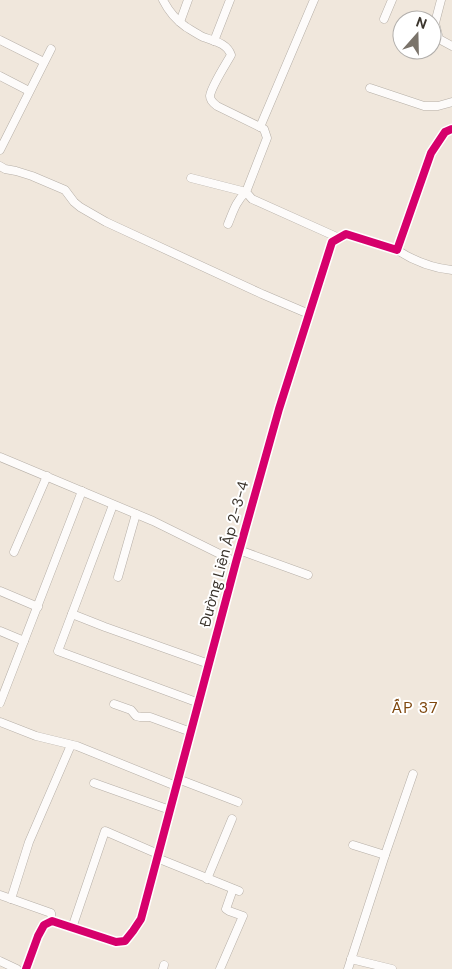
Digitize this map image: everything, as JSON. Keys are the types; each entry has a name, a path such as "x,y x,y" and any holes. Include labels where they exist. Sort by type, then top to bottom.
{"street":[{"path":"163,0 167,9 184,26 201,36 222,44 229,50 231,55 213,88 210,96 212,101 216,106 264,129 266,138 246,192 236,204 228,224"},
{"path":"180,22 188,0"},
{"path":"214,41 230,0"},
{"path":"260,127 314,0"},
{"path":"384,19 392,0"},
{"path":"440,0 435,23 439,39 452,46"},
{"path":"0,40 44,62"},
{"path":"0,150 50,49"},
{"path":"0,76 30,91"},
{"path":"370,88 424,106 438,106 452,102"},
{"path":"397,250 431,153 445,132 452,129"},
{"path":"0,166 32,176 64,190 80,207 106,222 309,314"},
{"path":"191,178 246,192 252,199 339,238 346,234 397,250 438,269 452,270"},
{"name":"Đường Liên Ấp 2-3-4","path":"52,921 116,942 125,940 133,932 141,918 278,409 332,242 339,238"},
{"path":"0,457 153,521 236,562"},
{"path":"14,552 46,476"},
{"path":"0,704 82,491"},
{"path":"113,504 58,651 199,703"},
{"path":"118,577 136,514"},
{"path":"239,550 308,575"},
{"path":"0,591 38,607"},
{"path":"72,614 209,664"},
{"path":"0,631 24,641"},
{"path":"114,704 131,710 136,716 150,717 191,732"},
{"path":"0,722 36,736 71,745 177,783 238,802"},
{"path":"11,898 32,836 71,745"},
{"path":"348,969 413,774"},
{"path":"94,783 170,810"},
{"path":"206,879 232,819"},
{"path":"72,928 105,831 206,879 236,890 226,909 243,916 220,969"},
{"path":"353,845 385,855"},
{"path":"0,895 51,913 52,921 44,925 38,936 26,969"},
{"path":"351,959 392,969"},
{"path":"0,961 17,969"}],"cycle path":[{"path":"26,969 38,936 44,925 52,921 116,942 125,941 141,919 236,562 279,409 332,242 346,234 397,250 431,153 445,132 452,129"}],"district":[{"name":"ẤP 37","path":"415,707"}]}
